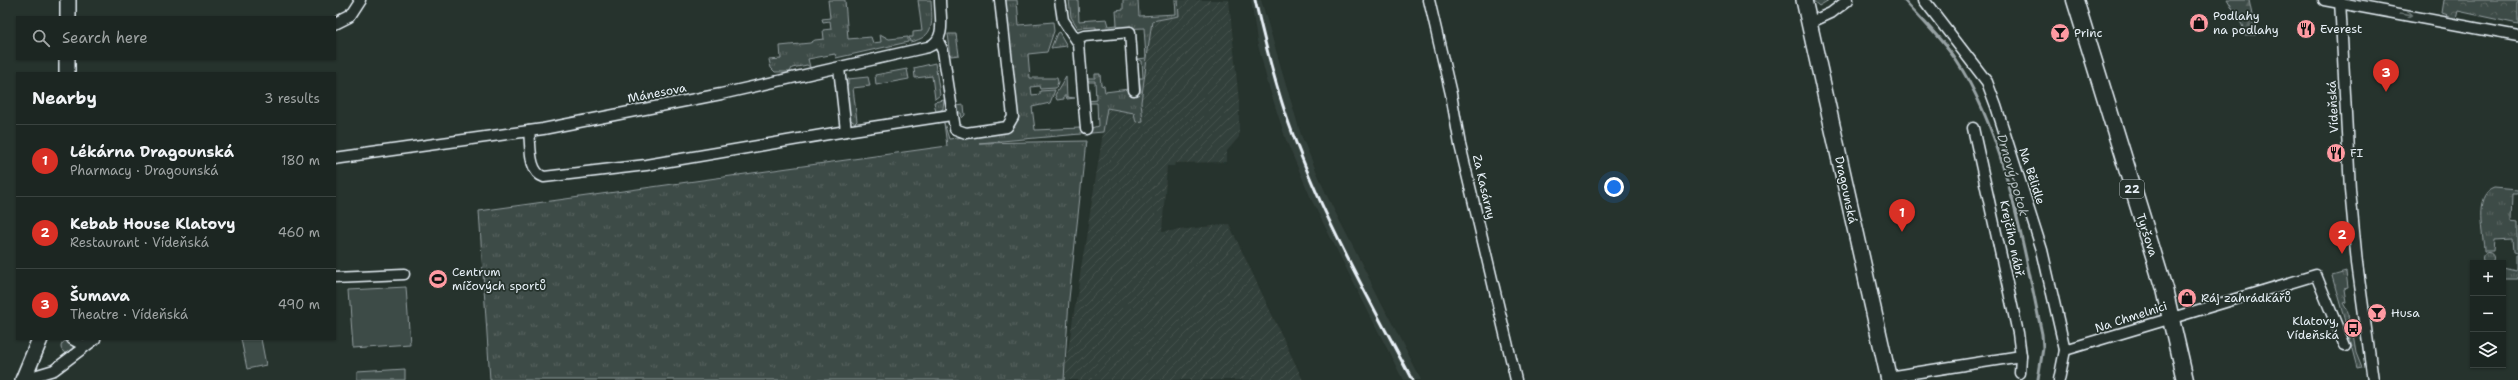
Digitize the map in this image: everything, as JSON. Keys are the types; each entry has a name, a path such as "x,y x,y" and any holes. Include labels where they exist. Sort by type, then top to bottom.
{"main road":[{"name":"Tyršova","path":"2075,0 2172,317 2186,380"}],"street":[{"path":"68,0 68,16"},
{"path":"336,24 349,17 360,0"},
{"path":"940,0 941,34 938,41 943,51 953,126 962,133 1007,127 1012,122 1013,117 1000,0"},
{"path":"1060,0 1063,20 1077,39 1081,53 1086,129"},
{"name":"Za Kasárny","path":"1429,0 1452,94 1460,145 1516,380"},
{"name":"Dragounská","path":"1804,0 1889,378"},
{"path":"1809,23 1831,13 1848,0"},
{"name":"Na Bělidle","path":"1924,0 1989,88 2042,250 2066,350 2059,380"},
{"path":"2324,0 2355,4 2518,36"},
{"name":"Vídeňská","path":"2340,2 2356,256 2373,380"},
{"path":"1077,39 1085,36 1130,32 1134,90"},
{"name":"Mánesova","path":"336,158 529,131 721,94 928,47 938,41"},
{"path":"67,60 67,72"},
{"path":"839,68 846,131"},
{"path":"529,131 533,168 539,176 544,177 646,165 951,115"},
{"name":"Krejčího nábř.","path":"1973,128 2012,302 2021,356 2020,373"},
{"path":"336,277 404,274"},
{"name":"Na Chmelnici","path":"2066,350 2316,275 2345,346"},
{"path":"24,380 40,340"},
{"path":"74,340 85,346"},
{"path":"24,380 54,370 94,340"},
{"path":"1889,378 2021,356"}],"shaded area":[{"path":"1178,0 1229,0 1239,102 1239,137 1227,151 1227,162 1175,163 1174,166 1167,166 1162,232 1229,224 1303,380 1063,380 1107,108 1134,113 1143,121 1141,102 1152,20 1178,16"},
{"path":"1251,0 1261,0 1301,135 1327,196 1421,380 1403,380 1313,203 1286,140 1268,84 1257,41"}],"green space":[{"path":"828,0 845,0 848,39 871,37 873,43 881,42 880,34 889,39 908,37 908,42 836,58 835,54 808,59 810,67 807,65 792,68 790,72 775,72 771,68 769,60 781,59 780,46 810,43 815,40 824,39 823,30 831,29 830,21 823,22 822,19 830,18"},
{"path":"918,0 931,0 932,22 931,27 924,36 918,40 910,42 909,37 913,37 913,32 922,31"},
{"path":"1005,0 1017,0 1019,25 1053,22 1054,31 1047,52 1028,54 1030,78 1057,78 1058,82 1056,88 1040,89 1039,86 1031,87 1032,95 1040,94 1040,91 1055,90 1050,103 1032,107 1035,130 1080,128 1081,131 1098,126 1097,103 1088,103 1088,101 1096,100 1095,81 1087,81 1086,78 1095,78 1095,74 1100,74 1101,85 1104,86 1105,92 1129,89 1131,93 1141,92 1139,78 1143,78 1142,61 1138,59 1146,58 1144,28 1096,30 1096,27 1078,28 1071,17 1069,0 1078,0 1079,21 1107,19 1109,26 1117,25 1116,11 1123,10 1123,0 1138,0 1139,16 1176,14 1175,0 1178,0 1179,16 1152,21 1141,102 1143,121 1136,122 1134,113 1107,108 1103,132 979,143 1086,141 1069,299 1064,380 490,380 479,211 947,146 944,123 949,139 1006,131 1014,125 1018,113"},
{"path":"1812,0 1829,0 1819,6"},
{"path":"2227,0 2249,0 2256,35 2245,35 2242,25"},
{"path":"2444,0 2518,0 2518,24 2458,11 2455,23 2443,21 2448,15 2442,13"},
{"path":"1059,32 1067,46 1051,48 1057,33"},
{"path":"948,34 956,34 959,55 951,56"},
{"path":"935,63 940,95 935,99 932,76 915,78 914,68"},
{"path":"907,69 909,79 876,85 875,75"},
{"path":"868,77 870,86 853,88 857,121 855,123 849,119 845,85 848,85 848,79"},
{"path":"1066,77 1067,97 1075,98 1067,99 1066,96 1064,96 1064,99 1057,100 1055,95"},
{"path":"944,100 943,109 936,112 934,102"},
{"path":"964,105 965,115 962,118 961,113 957,113 956,106"},
{"path":"2494,188 2518,190 2518,194 2513,194 2512,221 2518,222 2518,253 2514,252 2513,239 2494,240 2493,251 2484,251 2481,226 2481,207 2487,192"},
{"path":"2488,252 2493,256 2493,260 2483,260 2482,258 2484,254"},
{"path":"2516,255 2518,255 2518,279 2506,279 2506,269 2516,271"},
{"path":"2346,272 2348,288 2344,289 2346,302 2343,303 2348,312 2349,328 2352,328 2356,352 2362,367 2357,368 2352,349 2348,347 2352,346 2332,276"},
{"path":"406,287 410,344 353,348 349,290"},
{"path":"241,340 261,340 266,365 247,369"},
{"path":"67,341 71,343 73,347 71,351 67,353 63,351 61,347 63,343"},
{"path":"405,369 405,380 357,380 357,372"}],"waterway":[{"name":"Drnový potok","path":"1904,0 1937,36 1956,60 1973,90 1988,122 2000,156 2020,228 2042,334 2043,348 2038,380"}],"railway":[{"path":"1255,0 1276,83 1286,116 1304,164 1332,227 1363,289 1412,380"}],"place":[{"name":"Podlahy na podlahy","path":"2199,23"},
{"name":"Everest","path":"2306,29"},
{"name":"Princ","path":"2060,33"},
{"name":"Šumava","path":"2386,92"},
{"name":"FI","path":"2336,153"},
{"name":"Lékárna Dragounská","path":"1902,232"},
{"name":"Kebab House Klatovy","path":"2342,254"},
{"name":"Centrum míčových sportů","path":"438,279"},
{"name":"Ráj zahrádkářů","path":"2187,298"},
{"name":"Husa","path":"2377,313"},
{"name":"Klatovy, Vídeňská","path":"2353,328"}]}
